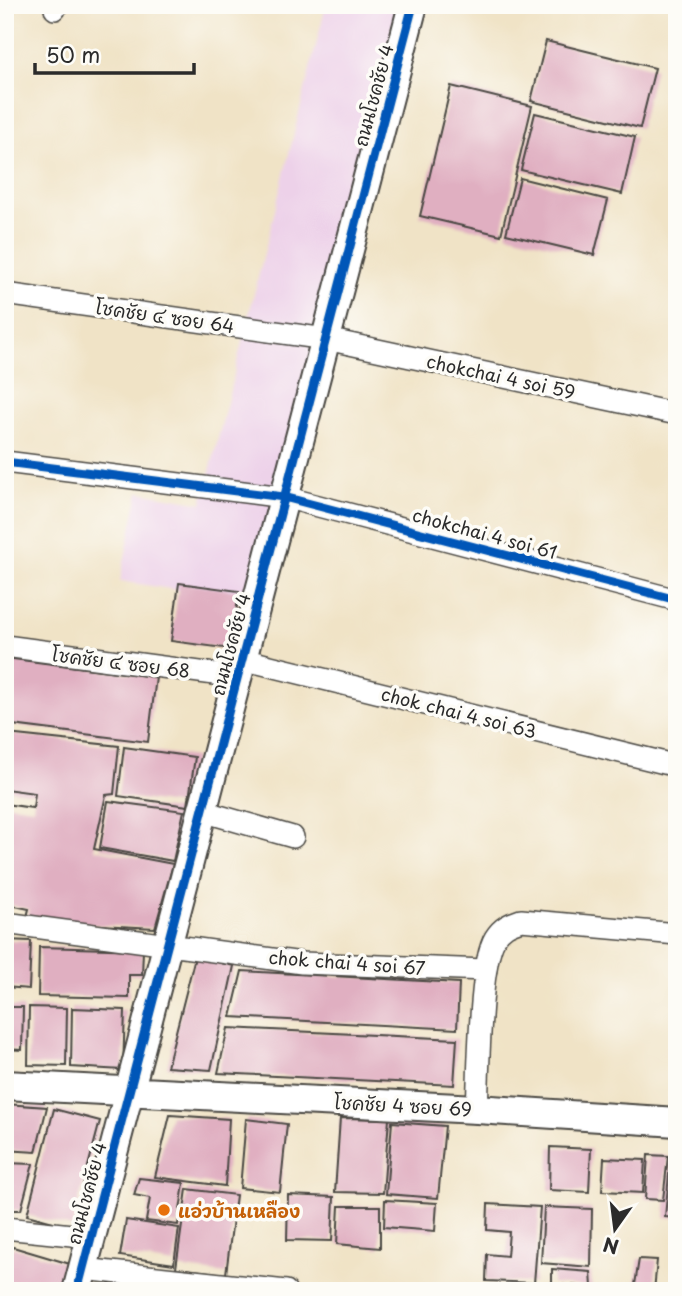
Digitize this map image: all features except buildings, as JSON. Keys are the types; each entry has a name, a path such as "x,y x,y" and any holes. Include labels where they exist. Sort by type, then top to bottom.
{"street":[{"name":"ถนนโชคชัย 4","path":"80,1280 413,5"},
{"name":"โชคชัย ๔ ซอย 64","path":"5,294 326,338"},
{"name":"chokchai 4 soi 59","path":"326,338 677,414"},
{"name":"chokchai 4 soi 61","path":"5,462 284,497 677,600"},
{"name":"โชคชัย ๔ ซอย 68","path":"5,646 240,668"},
{"name":"chok chai 4 soi 63","path":"240,668 677,766"},
{"path":"202,811 293,837"},
{"path":"477,1109 486,970 493,940 503,926 520,920 677,934"},
{"name":"chok chai 4 soi 67","path":"5,923 302,963 486,970"},
{"name":"โชคชัย 4 ซอย 69","path":"5,1085 677,1122"},
{"path":"5,1228 91,1237"},
{"path":"80,1280 286,1291"}],"shaded area":[{"path":"326,5 402,5 248,601 120,581 139,492 202,503"}],"cycle path":[{"path":"77,1291 413,5"},
{"path":"5,462 284,497 677,600"}],"place":[{"name":"แอ่วบ้านเหลือง","path":"164,1210"}]}
